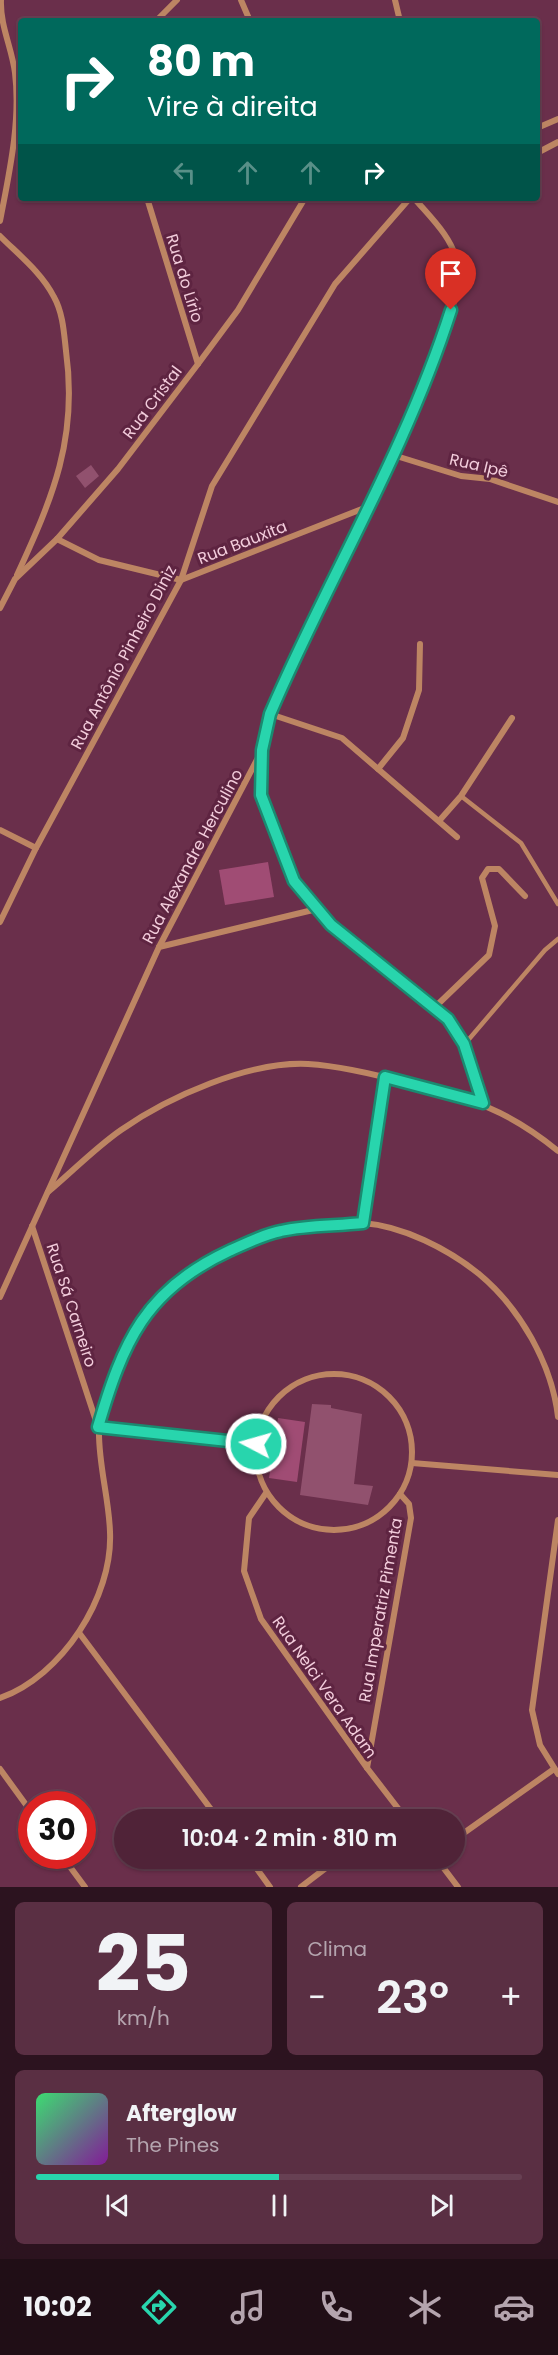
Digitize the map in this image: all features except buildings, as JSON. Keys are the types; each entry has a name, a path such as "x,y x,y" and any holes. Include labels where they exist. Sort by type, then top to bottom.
{"street":[{"path":"0,221 15,117 15,72 4,34 1,0"},
{"path":"159,18 177,0"},
{"path":"241,0 249,18"},
{"path":"395,0 399,18"},
{"path":"540,127 558,119"},
{"path":"540,151 558,142"},
{"name":"Rua do Lírio","path":"148,201 198,364"},
{"name":"Rua Cristal","path":"0,608 15,579 57,539 118,469 198,364 238,310 303,201"},
{"name":"Rua Antônio Pinheiro Diniz","path":"0,922 36,848 181,580 212,486 335,285 409,201"},
{"name":"Rua Alexandre Herculino","path":"0,1297 159,947 262,750 270,714 393,455 440,346 457,292 457,262 447,237 415,201"},
{"path":"0,236 39,274 55,298 63,325 70,382 67,444 45,515 15,579"},
{"name":"Rua Ipê","path":"393,455 461,476 490,479 558,502"},
{"name":"Rua Bauxita","path":"57,539 99,560 181,580 367,507"},
{"path":"378,769 403,738 419,690 420,644"},
{"path":"270,714 342,738 457,837"},
{"path":"439,821 461,796 512,718"},
{"path":"262,750 261,795 294,881 331,925 448,1019 464,1044 483,1103"},
{"path":"0,830 36,848"},
{"path":"435,1008 489,955 495,926 482,878 488,869 499,869 525,896"},
{"path":"159,947 317,909"},
{"path":"46,1193 120,1131 158,1106 256,1068 307,1064 385,1077 483,1103 521,1124 558,1151"},
{"path":"363,1223 385,1077"},
{"path":"0,1698 17,1692 44,1671 80,1634 106,1572 111,1534 98,1427 113,1374 133,1334 160,1296 191,1271 241,1245 280,1231 363,1223 408,1233 465,1263 491,1284 515,1314 545,1366 556,1395 558,1417"},
{"name":"Rua Sá Carneiro","path":"32,1225 98,1427"},
{"path":"321,1376 355,1377 375,1385 393,1400 405,1419 412,1441 412,1463 400,1494 382,1514 359,1527 332,1531 306,1526 299,1522 284,1513 266,1493 257,1469 256,1444 262,1422 273,1403 290,1388 310,1378 321,1376"},
{"path":"98,1427 256,1444"},
{"path":"412,1463 558,1475"},
{"name":"Rua Nelci Vera Adam","path":"266,1493 249,1518 244,1571 261,1619 399,1809"},
{"name":"Rua Imperatriz Pimenta","path":"367,1768 411,1518 409,1504 400,1494"},
{"path":"465,1833 556,1771 540,1745 532,1710 558,1520"},
{"path":"80,1634 211,1809"},
{"path":"0,1769 18,1794"},
{"path":"72,1869 85,1887"},
{"path":"257,1869 270,1887"},
{"path":"301,1887 325,1869"},
{"path":"444,1869 458,1887"}],"lane":[{"path":"461,796 521,843 558,904"},
{"path":"464,1044 545,950 558,939"}],"shaded area":[{"path":"268,862 274,897 225,905 219,870"},
{"path":"278,1418 305,1422 297,1482 269,1478"}],"route":[{"path":"256,1444 98,1427 113,1374 133,1334 160,1296 199,1265 241,1245 280,1231 363,1223 385,1077 483,1103 464,1044 448,1019 331,925 294,881 261,795 262,750 270,714 393,455 440,346 451,310"}]}
